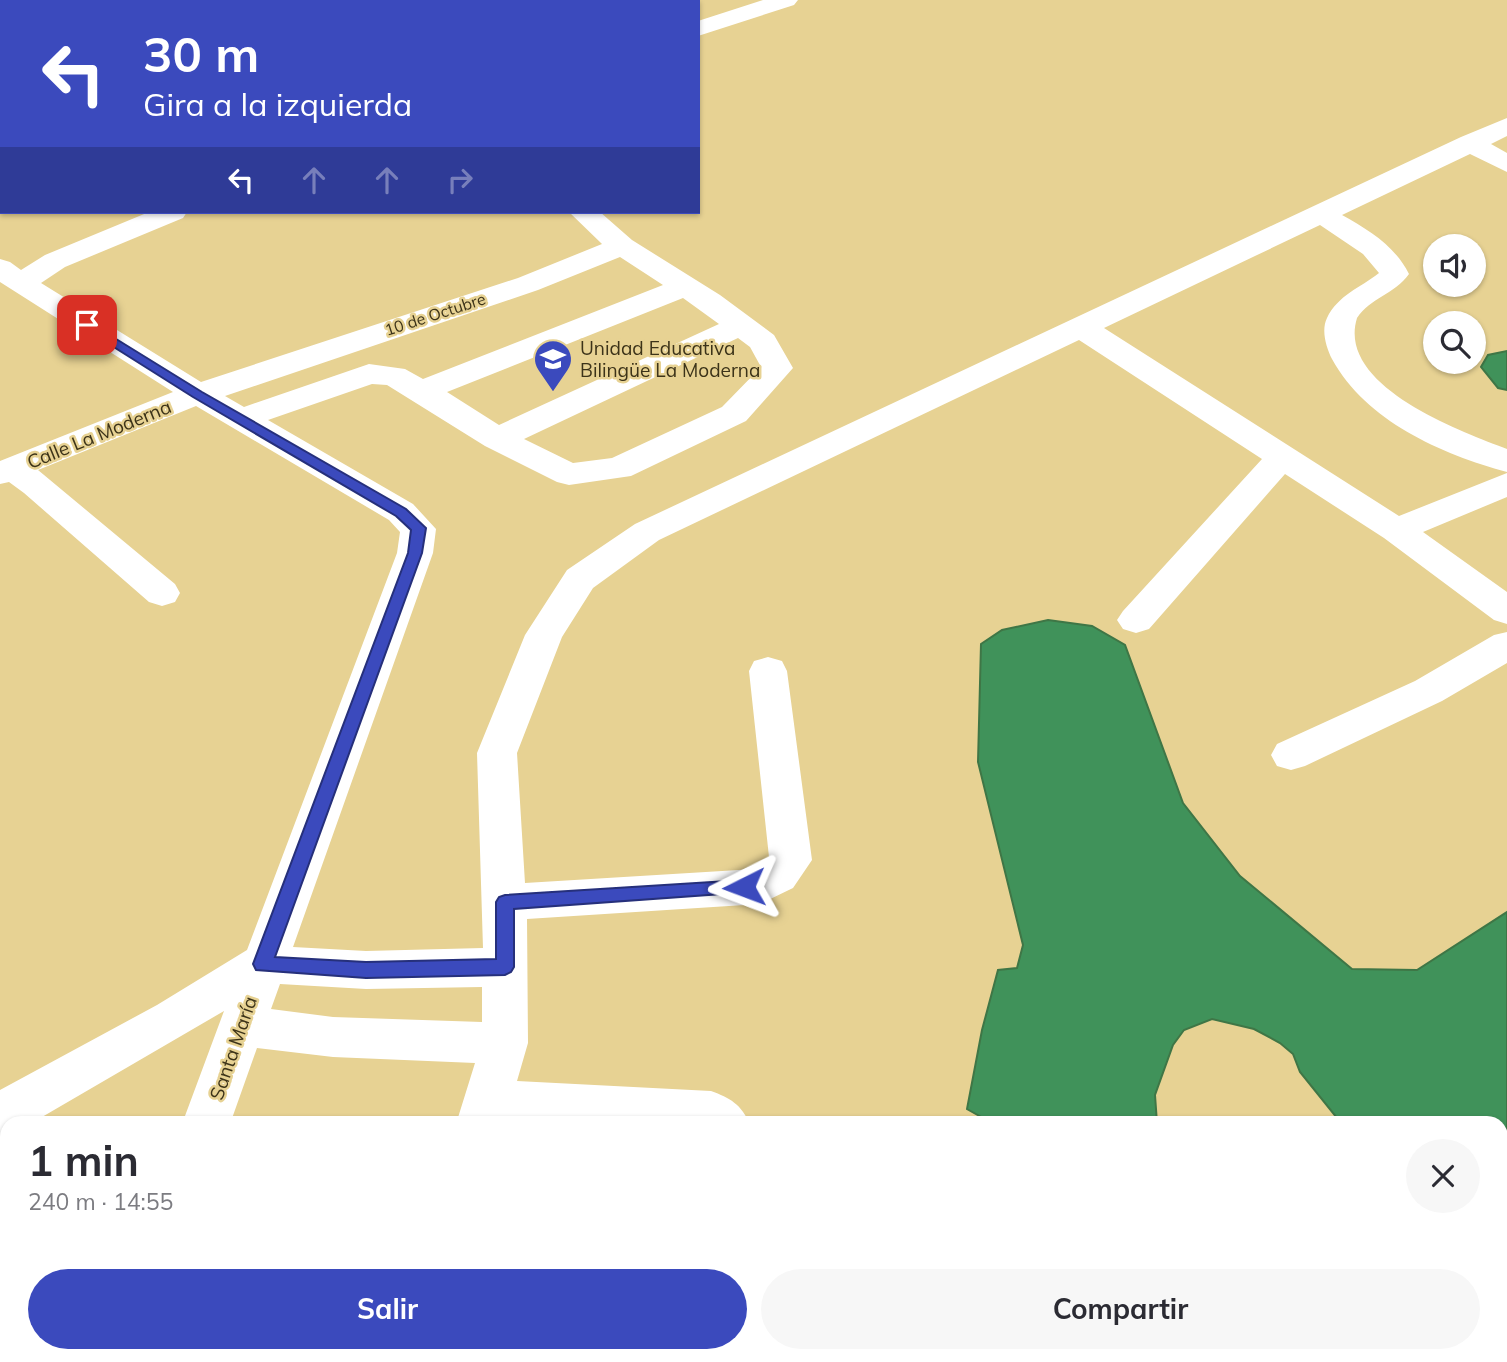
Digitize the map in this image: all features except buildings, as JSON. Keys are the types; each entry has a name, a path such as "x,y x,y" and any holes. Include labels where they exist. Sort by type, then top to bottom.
{"street":[{"path":"700,28 786,0"},
{"path":"714,1116 710,1113 483,1112 505,1043 505,902 498,753 544,635 580,579 647,533 1507,126"},
{"path":"1470,143 1507,164"},
{"path":"10,275 55,261 168,214"},
{"path":"240,419 369,373 394,376 497,439 569,474 619,468 734,414 777,368 764,342 686,286 622,246 585,214"},
{"path":"1321,214 1383,255 1392,265 1394,274 1391,279 1371,289 1352,304 1342,318 1341,344 1359,377 1391,407 1450,439 1507,461"},
{"name":"10 de Octubre","path":"198,394 528,284 622,246"},
{"name":"Santa María","path":"10,275 198,394 401,513 418,528 415,553 209,1116"},
{"path":"421,391 686,286"},
{"path":"497,439 741,325"},
{"path":"1082,328 1396,530 1507,611"},
{"name":"Calle La Moderna","path":"6,470 198,394"},
{"path":"1136,620 1281,458"},
{"path":"6,470 36,485 162,593"},
{"path":"1396,530 1507,484"},
{"path":"1291,755 1415,698 1507,645"},
{"path":"505,902 760,886 775,880 785,871 791,860 768,671"},
{"path":"0,1115 173,1019 263,964 366,970 505,967"},
{"path":"241,1026 333,1037 505,1043"}],"shaded area":[{"path":"1507,351 1507,390 1498,388 1486,373 1488,355"},
{"path":"1048,620 1092,626 1125,645 1183,803 1240,876 1352,969 1417,970 1507,912 1507,1116 1335,1116 1300,1072 1293,1054 1280,1043 1254,1029 1212,1019 1184,1030 1173,1045 1155,1095 1156,1116 980,1116 967,1109 982,1030 998,970 1017,968 1023,945 978,762 981,644 1002,630"}],"place":[{"name":"Unidad Educativa Bilingüe La Moderna","path":"553,393"}],"route":[{"path":"87,325 198,394 401,513 418,528 415,553 263,964 366,970 505,967 505,902 744,887"}]}
